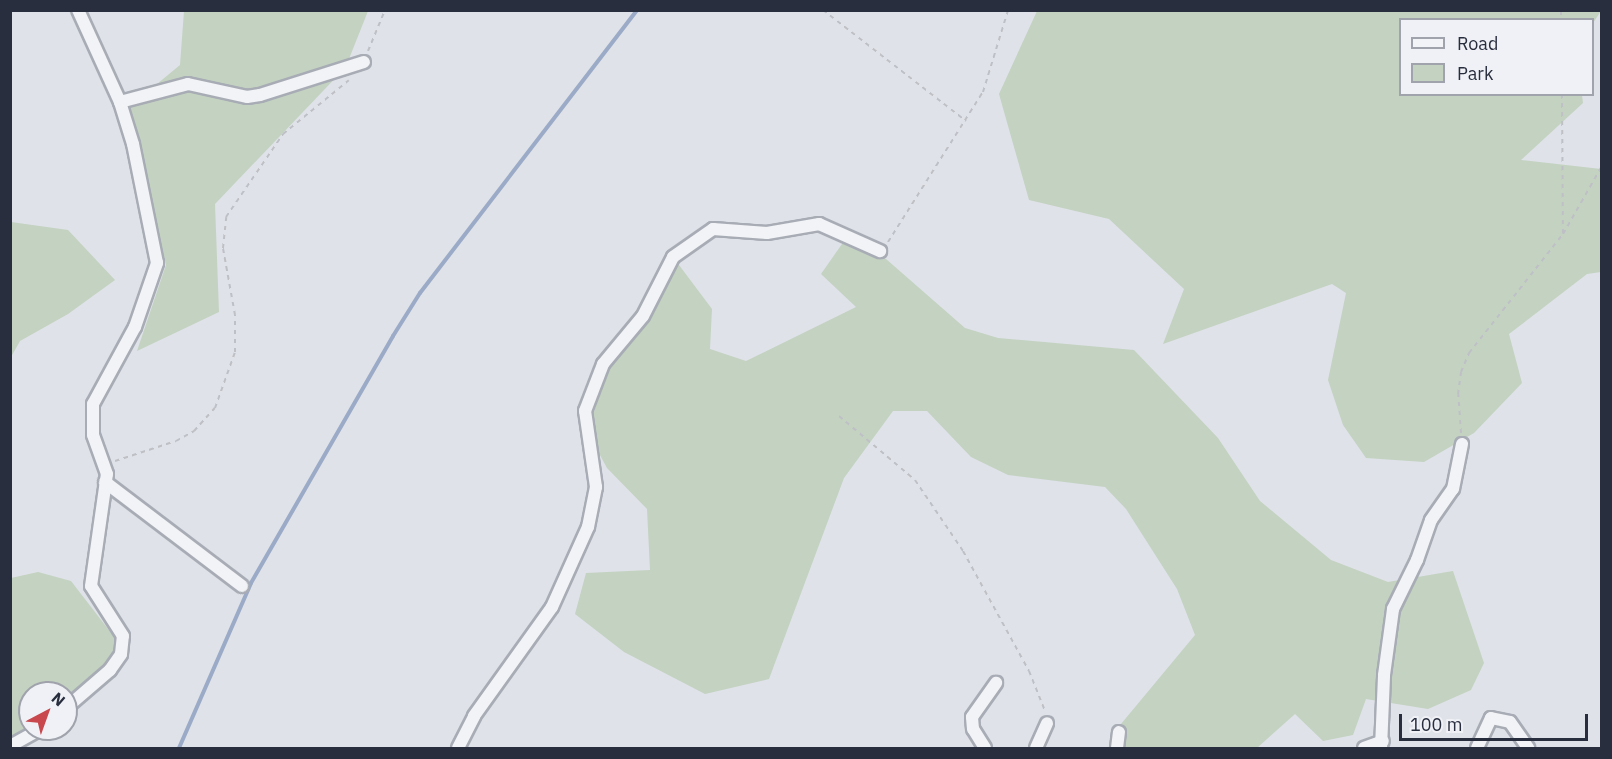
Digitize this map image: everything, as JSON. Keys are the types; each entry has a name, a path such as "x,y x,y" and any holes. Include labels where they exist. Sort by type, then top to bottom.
{"street":[{"path":"78,10 120,102 133,144 157,263 135,327 93,404 93,435 106,464 91,586 123,636 121,654 110,670 78,698"},
{"path":"120,102 188,84 247,97 260,95 364,62"},
{"path":"458,748 474,716 552,607 588,527 596,487 585,411 603,364 643,316 673,257 713,229 767,233 819,224 880,251"},
{"path":"1364,748 1382,745 1384,675 1393,609 1417,560 1431,520 1453,489 1462,444"},
{"path":"105,482 242,586"},
{"path":"985,748 973,729 972,717 996,683"},
{"path":"1478,748 1491,718 1510,722 1528,748"},
{"path":"1036,748 1047,723"},
{"path":"1117,748 1119,732"}],"path":[{"path":"106,464 176,441 195,430 215,408 235,352 235,315 223,248 226,217 284,134 353,76 364,62 386,10"},
{"path":"823,10 966,121"},
{"path":"880,251 983,92 1008,10"},
{"path":"1562,96 1563,234"},
{"path":"1462,444 1458,394 1461,372 1469,353 1563,234 1602,166"},
{"path":"839,416 915,480 951,533 1029,671 1047,723"}],"green space":[{"path":"184,11 368,11 343,74 344,69 215,204 219,312 137,351 166,265 128,108 180,65"},
{"path":"1037,11 1601,11 1594,22 1594,18 1399,18 1399,96 1582,96 1583,103 1521,160 1601,169 1601,272 1587,274 1509,334 1522,383 1474,433 1424,462 1366,458 1343,425 1328,380 1346,293 1332,284 1163,344 1184,289 1109,219 1029,200 999,94"},
{"path":"11,222 68,230 115,280 68,314 20,341 11,357"},
{"path":"849,234 886,259 965,328 998,338 1134,350 1218,438 1260,501 1331,560 1388,582 1453,571 1484,663 1471,690 1428,709 1366,699 1353,735 1323,741 1295,714 1257,748 1108,748 1121,724 1195,635 1177,589 1126,509 1105,487 1008,475 971,457 927,411 893,411 844,478 769,679 705,694 624,652 575,614 586,573 650,570 647,509 607,468 588,433 604,377 673,257 712,309 710,349 746,361 856,307 821,274"},
{"path":"38,572 71,581 115,638 110,670 78,692 78,681 18,681 18,733 11,737 11,578"}],"waterway":[{"path":"179,748 251,583 393,336 420,293 637,10"}]}
